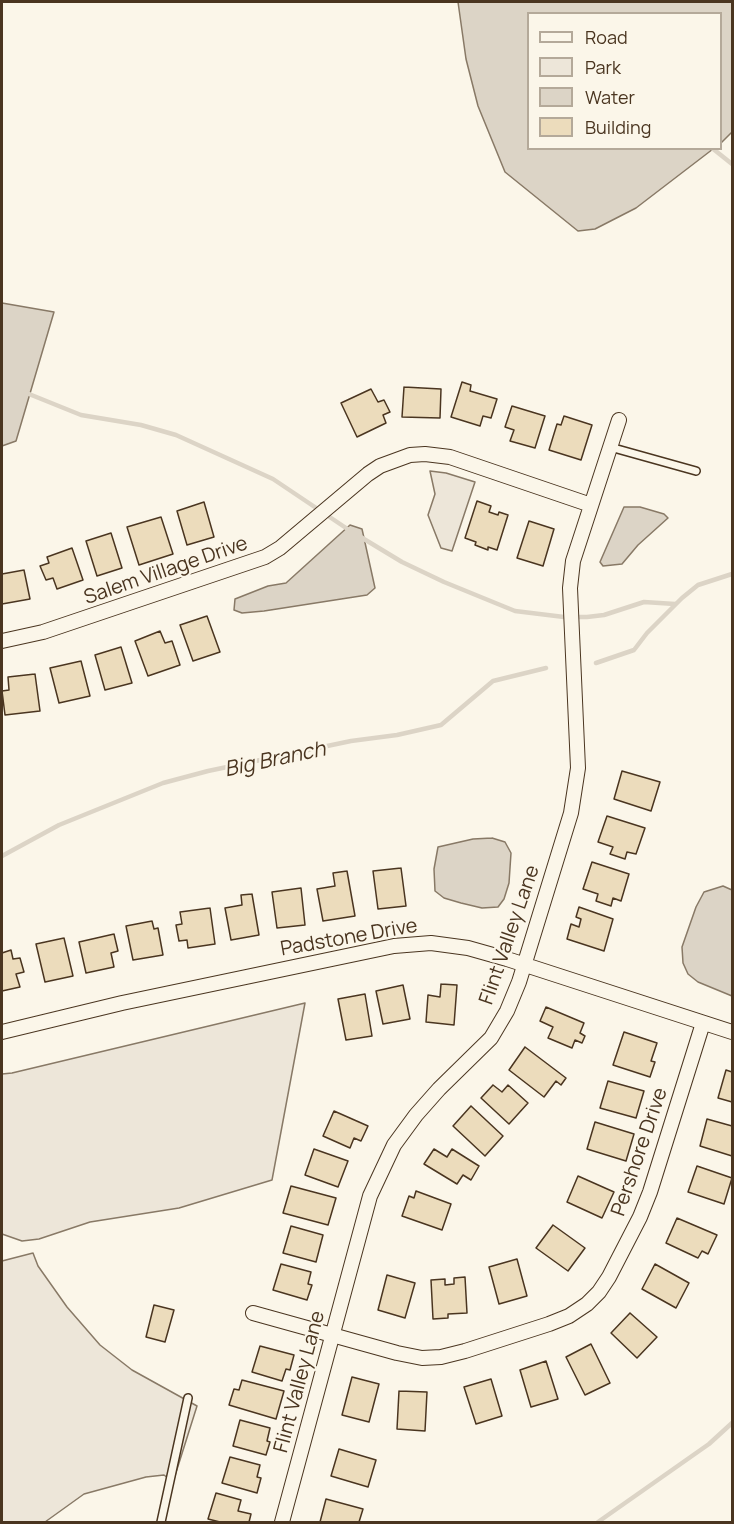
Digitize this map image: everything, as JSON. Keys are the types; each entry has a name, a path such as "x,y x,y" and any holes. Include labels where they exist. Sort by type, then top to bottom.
{"street":[{"name":"Flint Valley Lane","path":"282,1522 370,1196 394,1145 416,1115 491,1038 507,1011 524,965 571,813 578,768 570,588 573,561 619,420"},
{"name":"Salem Village Drive","path":"2,641 43,632 265,558 368,474 380,466 410,456 425,454 450,458 591,505"},
{"name":"Padstone Drive","path":"2,1032 122,1003 403,944 431,943 448,944 524,965 732,1032"},
{"name":"Pershore Drive","path":"253,1313 422,1358 441,1357 465,1351 569,1316 587,1304 599,1292 640,1217 703,1023"}],"lane":[{"path":"610,447 696,471"},
{"path":"161,1522 188,1398"}],"green space":[{"path":"430,471 446,473 475,482 452,551 441,548 428,515 435,494"},
{"path":"305,1003 272,1180 179,1208 90,1222 39,1239 22,1241 2,1234 2,1074"},
{"path":"33,1253 38,1266 67,1307 100,1345 132,1370 197,1406 173,1482 164,1475 146,1477 84,1494 45,1522 2,1522 2,1261"}],"water":[{"path":"458,2 732,2 732,132 722,142 722,12 527,12 527,150 712,150 636,208 595,229 578,231 505,172 478,106 466,59"},
{"path":"2,303 54,312 16,441 2,446"},
{"path":"624,507 640,507 664,514 668,518 638,545 622,564 603,566 600,562"},
{"path":"350,525 362,529 375,588 367,595 264,611 242,613 234,610 235,599 268,586 286,583"},
{"path":"492,838 505,842 511,853 509,883 504,899 498,907 482,908 461,903 444,898 435,891 434,869 438,847 473,839"},
{"path":"723,886 732,890 732,996 698,982 688,974 683,963 682,947 696,907 704,892"}],"building":[{"path":"462,382 471,385 470,391 497,399 491,418 483,416 480,426 451,417"},
{"path":"404,387 441,389 440,418 402,417"},
{"path":"371,389 378,402 384,400 390,412 383,415 386,423 357,437 341,403"},
{"path":"512,406 545,416 535,448 510,441 514,430 505,427"},
{"path":"564,416 592,425 581,460 549,450 557,424 561,425"},
{"path":"477,501 491,506 489,512 508,515 497,550 488,547 488,550 465,538"},
{"path":"204,502 214,537 187,545 177,511"},
{"path":"161,517 173,554 139,565 127,527"},
{"path":"529,521 554,529 543,566 517,558"},
{"path":"111,533 122,568 97,576 86,541"},
{"path":"72,548 83,580 57,589 53,578 46,580 40,566 49,563 47,557"},
{"path":"24,570 30,599 2,604 2,574"},
{"path":"207,616 220,652 193,661 180,625"},
{"path":"160,631 165,643 172,641 180,665 148,676 135,641"},
{"path":"121,647 132,683 105,690 95,655"},
{"path":"81,661 90,696 59,703 50,668"},
{"path":"35,674 40,711 5,715 2,691 9,690 8,677"},
{"path":"622,771 660,782 651,811 614,799"},
{"path":"607,816 645,828 636,854 627,852 625,859 610,854 613,847 598,842"},
{"path":"592,862 629,874 621,901 613,898 611,906 596,901 598,894 583,889"},
{"path":"401,868 406,906 378,909 373,871"},
{"path":"347,871 355,916 323,921 317,889 335,886 333,873"},
{"path":"301,888 305,925 277,928 272,892"},
{"path":"252,894 259,935 231,940 225,908 242,905 241,895"},
{"path":"579,907 613,919 604,951 567,939 571,924 579,927 581,919 576,917"},
{"path":"210,908 215,944 188,948 187,940 179,941 176,925 182,924 180,912"},
{"path":"152,921 154,929 158,928 163,955 133,960 126,926"},
{"path":"114,934 118,951 111,953 114,967 86,973 79,942"},
{"path":"64,938 73,976 45,982 36,944"},
{"path":"11,950 13,959 20,958 24,972 16,974 20,987 2,991 2,953"},
{"path":"441,984 457,985 454,1025 426,1022 428,995 440,997"},
{"path":"403,985 410,1019 383,1024 376,991"},
{"path":"365,994 372,1036 346,1040 338,999"},
{"path":"546,1007 584,1023 580,1033 585,1036 582,1043 575,1040 572,1048 548,1038 553,1027 540,1021"},
{"path":"624,1032 657,1043 651,1061 655,1062 650,1077 613,1065"},
{"path":"525,1047 566,1078 561,1085 556,1081 544,1097 509,1070"},
{"path":"726,1070 732,1072 732,1102 718,1098"},
{"path":"608,1081 644,1091 636,1118 600,1108"},
{"path":"493,1085 502,1092 508,1085 528,1103 509,1124 481,1098"},
{"path":"471,1106 503,1136 485,1156 453,1126"},
{"path":"334,1111 368,1126 361,1141 354,1138 350,1148 323,1136"},
{"path":"707,1119 732,1126 732,1156 700,1146"},
{"path":"595,1122 634,1134 626,1161 587,1149"},
{"path":"314,1149 348,1161 338,1187 305,1175"},
{"path":"434,1149 447,1157 452,1149 479,1166 471,1180 463,1175 457,1184 424,1164"},
{"path":"697,1166 732,1178 724,1204 688,1192"},
{"path":"578,1176 614,1192 602,1218 567,1202"},
{"path":"291,1186 336,1198 328,1225 283,1213"},
{"path":"416,1191 451,1204 442,1230 402,1216 409,1196 414,1198"},
{"path":"677,1218 717,1235 708,1254 702,1251 698,1258 666,1243"},
{"path":"553,1225 585,1248 568,1271 536,1248"},
{"path":"291,1226 323,1235 316,1262 283,1253"},
{"path":"517,1259 527,1296 499,1304 489,1267"},
{"path":"281,1264 311,1272 308,1284 312,1285 307,1300 273,1290"},
{"path":"655,1264 689,1283 676,1308 642,1289"},
{"path":"387,1275 415,1283 405,1318 378,1310"},
{"path":"465,1277 467,1313 448,1314 448,1318 433,1319 431,1280 445,1279 445,1285 454,1284 454,1278"},
{"path":"154,1305 174,1310 165,1342 146,1337"},
{"path":"630,1313 657,1337 637,1358 611,1333"},
{"path":"591,1344 610,1383 585,1395 566,1357"},
{"path":"260,1346 294,1355 290,1370 286,1369 282,1381 252,1372"},
{"path":"546,1361 558,1399 531,1407 520,1370"},
{"path":"352,1377 379,1384 369,1422 342,1415"},
{"path":"491,1379 502,1416 476,1424 464,1387"},
{"path":"242,1380 284,1391 276,1419 229,1405 234,1389 239,1390"},
{"path":"399,1391 427,1392 425,1431 397,1429"},
{"path":"240,1420 270,1428 267,1441 270,1442 266,1455 233,1446"},
{"path":"339,1449 376,1460 368,1487 331,1476"},
{"path":"230,1457 260,1465 257,1477 261,1478 257,1493 222,1483"},
{"path":"216,1493 241,1500 238,1511 251,1514 249,1522 220,1522 208,1519"},
{"path":"326,1499 363,1509 359,1522 320,1522"}],"waterway":[{"path":"714,150 732,164"},
{"path":"24,392 81,415 141,425 176,435 273,479 349,530"},
{"path":"359,536 402,562 515,611 564,617 587,617 604,615 644,602 675,604"},
{"name":"Big Branch","path":"596,663 634,650 647,633 698,585 732,574"},
{"name":"Big Branch","path":"2,856 59,825 163,783 208,771 351,741 397,735 441,725 493,681 546,668"},
{"path":"598,1522 709,1444 732,1423"}]}
